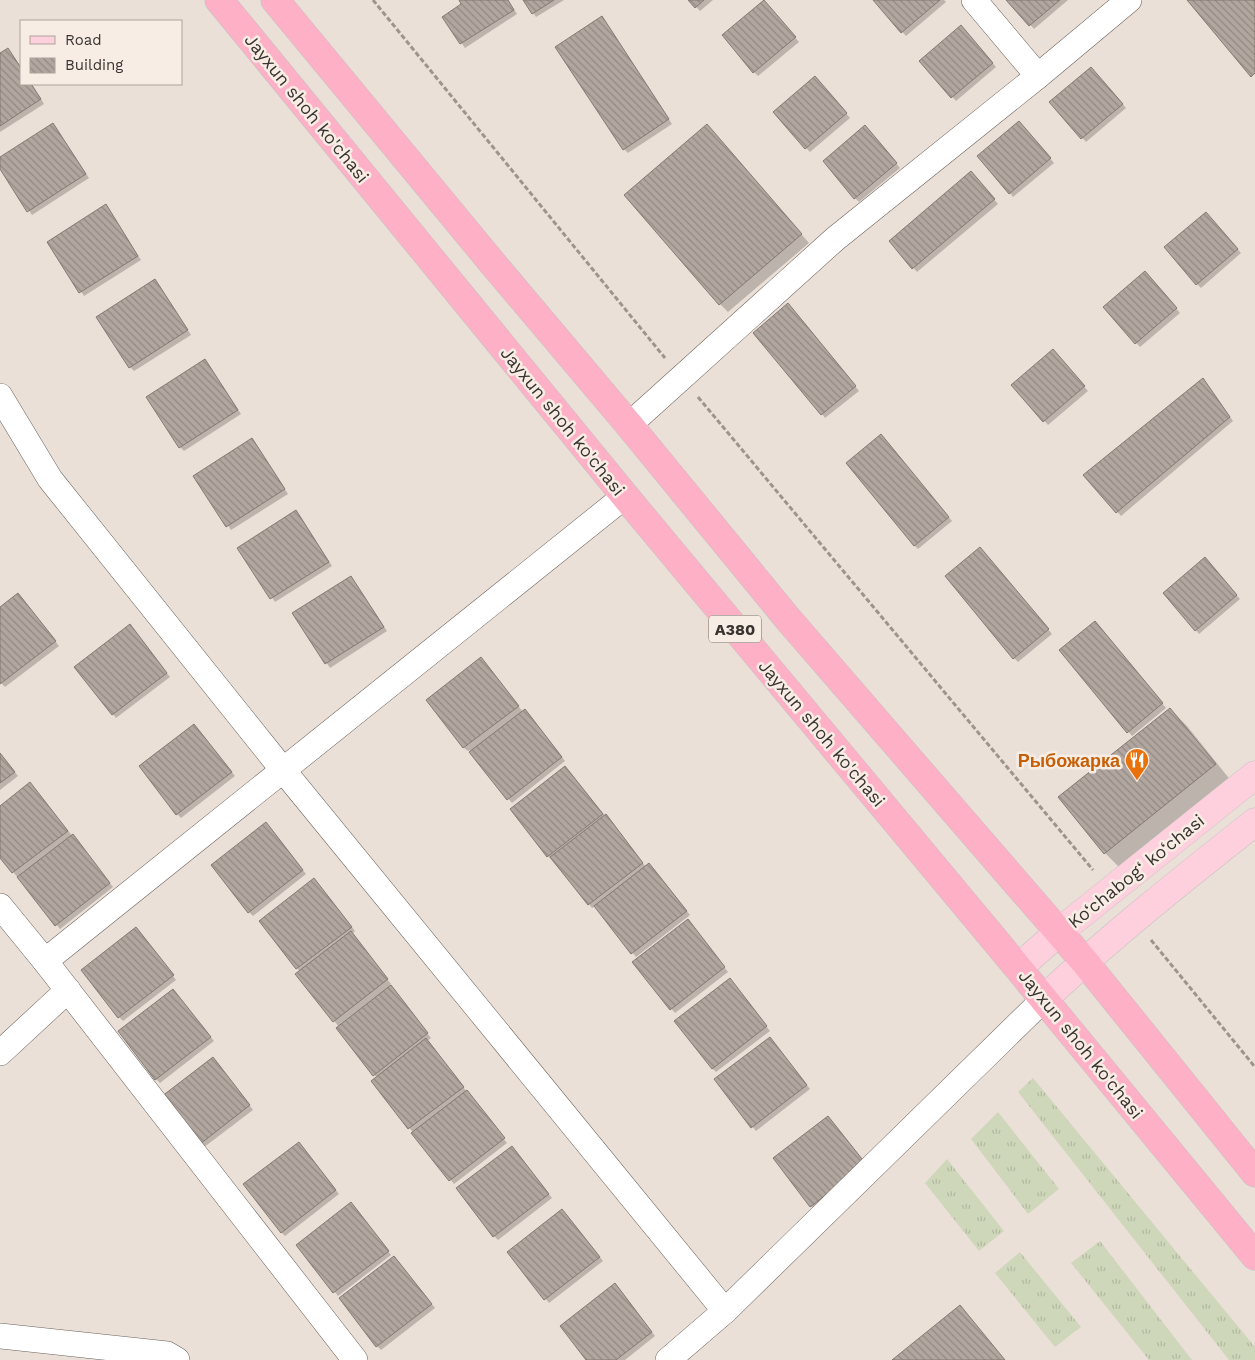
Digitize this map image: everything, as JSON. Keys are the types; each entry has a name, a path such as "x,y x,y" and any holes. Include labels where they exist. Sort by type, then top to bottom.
{"highway":[{"name":"Jayxun shoh ko'chasi","path":"219,0 625,496 1044,999 1255,1256"},
{"name":"A380","path":"275,0 494,265 630,425 788,618 1084,961 1255,1173"}],"main road":[{"name":"Ko‘chabog‘ ko‘chasi","path":"1018,968 1059,932 1255,775"},
{"name":"Ko‘chabog‘ ko‘chasi","path":"1044,999 1134,918 1255,822"}],"street":[{"path":"974,0 1038,76"},
{"path":"630,425 835,239 1038,76 1129,0"},
{"path":"0,396 50,479 283,770 725,1311"},
{"path":"45,961 625,496"},
{"path":"0,906 68,990 355,1360"},
{"path":"0,1053 68,990"},
{"path":"668,1360 725,1311 1044,999"},
{"path":"0,1336 167,1354 177,1360"}],"path":[{"path":"373,0 682,378 1111,890"},
{"path":"1134,918 1255,1067"}],"green space":[{"path":"1033,1078 1255,1347 1255,1360 1229,1360 1018,1092"},
{"path":"998,1112 1059,1189 1028,1214 971,1139"},
{"path":"947,1159 1004,1231 979,1251 925,1183"},
{"path":"1100,1241 1192,1360 1149,1360 1071,1263"},
{"path":"1020,1252 1081,1327 1055,1347 995,1273"}],"building":[{"path":"459,0 508,0 514,10 460,44 442,17 461,4"},
{"path":"523,0 554,0 532,14"},
{"path":"688,0 704,0 695,8"},
{"path":"764,0 796,37 753,73 722,35"},
{"path":"873,0 940,0 901,33"},
{"path":"1006,0 1060,0 1029,26"},
{"path":"1187,0 1255,0 1255,73 1251,77"},
{"path":"602,16 669,119 623,150 555,47"},
{"path":"961,25 993,63 951,98 919,61"},
{"path":"8,48 20,66 20,85 32,85 41,99 0,126 0,53"},
{"path":"1091,67 1123,104 1081,139 1049,102"},
{"path":"815,76 847,113 805,149 773,112"},
{"path":"1019,121 1051,158 1009,194 977,156"},
{"path":"53,123 86,174 27,212 0,169 0,157"},
{"path":"707,124 802,234 719,305 624,195"},
{"path":"865,125 897,163 854,199 823,161"},
{"path":"971,171 995,199 912,269 889,241"},
{"path":"106,204 138,256 79,293 47,242"},
{"path":"1206,212 1238,249 1196,285 1164,247"},
{"path":"1145,271 1177,308 1135,344 1103,307"},
{"path":"155,279 188,330 129,368 96,317"},
{"path":"788,303 856,386 821,415 753,333"},
{"path":"1053,349 1085,386 1043,422 1011,385"},
{"path":"205,359 238,410 179,448 146,397"},
{"path":"1203,378 1230,417 1116,513 1083,475"},
{"path":"881,434 949,517 914,546 846,463"},
{"path":"252,438 285,489 226,527 193,476"},
{"path":"296,510 329,562 270,599 237,548"},
{"path":"980,547 1049,629 1013,659 945,576"},
{"path":"1205,557 1237,595 1195,631 1163,593"},
{"path":"351,576 384,627 325,664 292,613"},
{"path":"18,593 56,641 0,684 0,607"},
{"path":"1095,621 1163,703 1127,733 1059,650"},
{"path":"130,624 167,673 112,715 74,667"},
{"path":"481,657 519,706 463,748 426,700"},
{"name":"Рыбожарка","path":"1170,708 1216,764 1104,854 1058,797"},
{"path":"525,709 562,757 507,800 469,752"},
{"path":"194,724 232,772 176,815 139,766"},
{"path":"0,753 15,772 0,783"},
{"path":"565,766 603,814 547,857 510,809"},
{"path":"30,782 68,831 12,873 0,858 0,806"},
{"path":"606,814 643,863 588,905 550,857"},
{"path":"266,822 303,870 248,913 211,865"},
{"path":"73,834 110,883 55,926 17,877"},
{"path":"649,863 687,911 631,954 594,906"},
{"path":"314,878 352,927 296,969 259,921"},
{"path":"688,919 725,967 670,1010 632,962"},
{"path":"136,927 174,975 118,1018 81,970"},
{"path":"351,931 388,979 333,1022 295,974"},
{"path":"730,978 767,1026 712,1069 674,1021"},
{"path":"391,985 428,1033 373,1076 336,1028"},
{"path":"173,989 211,1037 155,1080 118,1031"},
{"path":"770,1037 807,1085 751,1128 714,1079"},
{"path":"426,1038 464,1087 408,1129 371,1081"},
{"path":"213,1057 250,1105 195,1148 157,1100"},
{"path":"467,1090 505,1138 449,1181 411,1133"},
{"path":"828,1116 866,1164 810,1207 773,1158"},
{"path":"299,1142 336,1190 281,1233 243,1184"},
{"path":"512,1146 549,1194 493,1237 456,1188"},
{"path":"351,1202 389,1251 333,1293 296,1245"},
{"path":"562,1209 600,1257 544,1300 507,1252"},
{"path":"394,1256 432,1304 376,1347 339,1298"},
{"path":"615,1283 652,1332 616,1360 586,1360 560,1326"},
{"path":"960,1305 1005,1360 892,1360"}],"place":[{"name":"Рыбожарка","path":"1137,781"}]}
